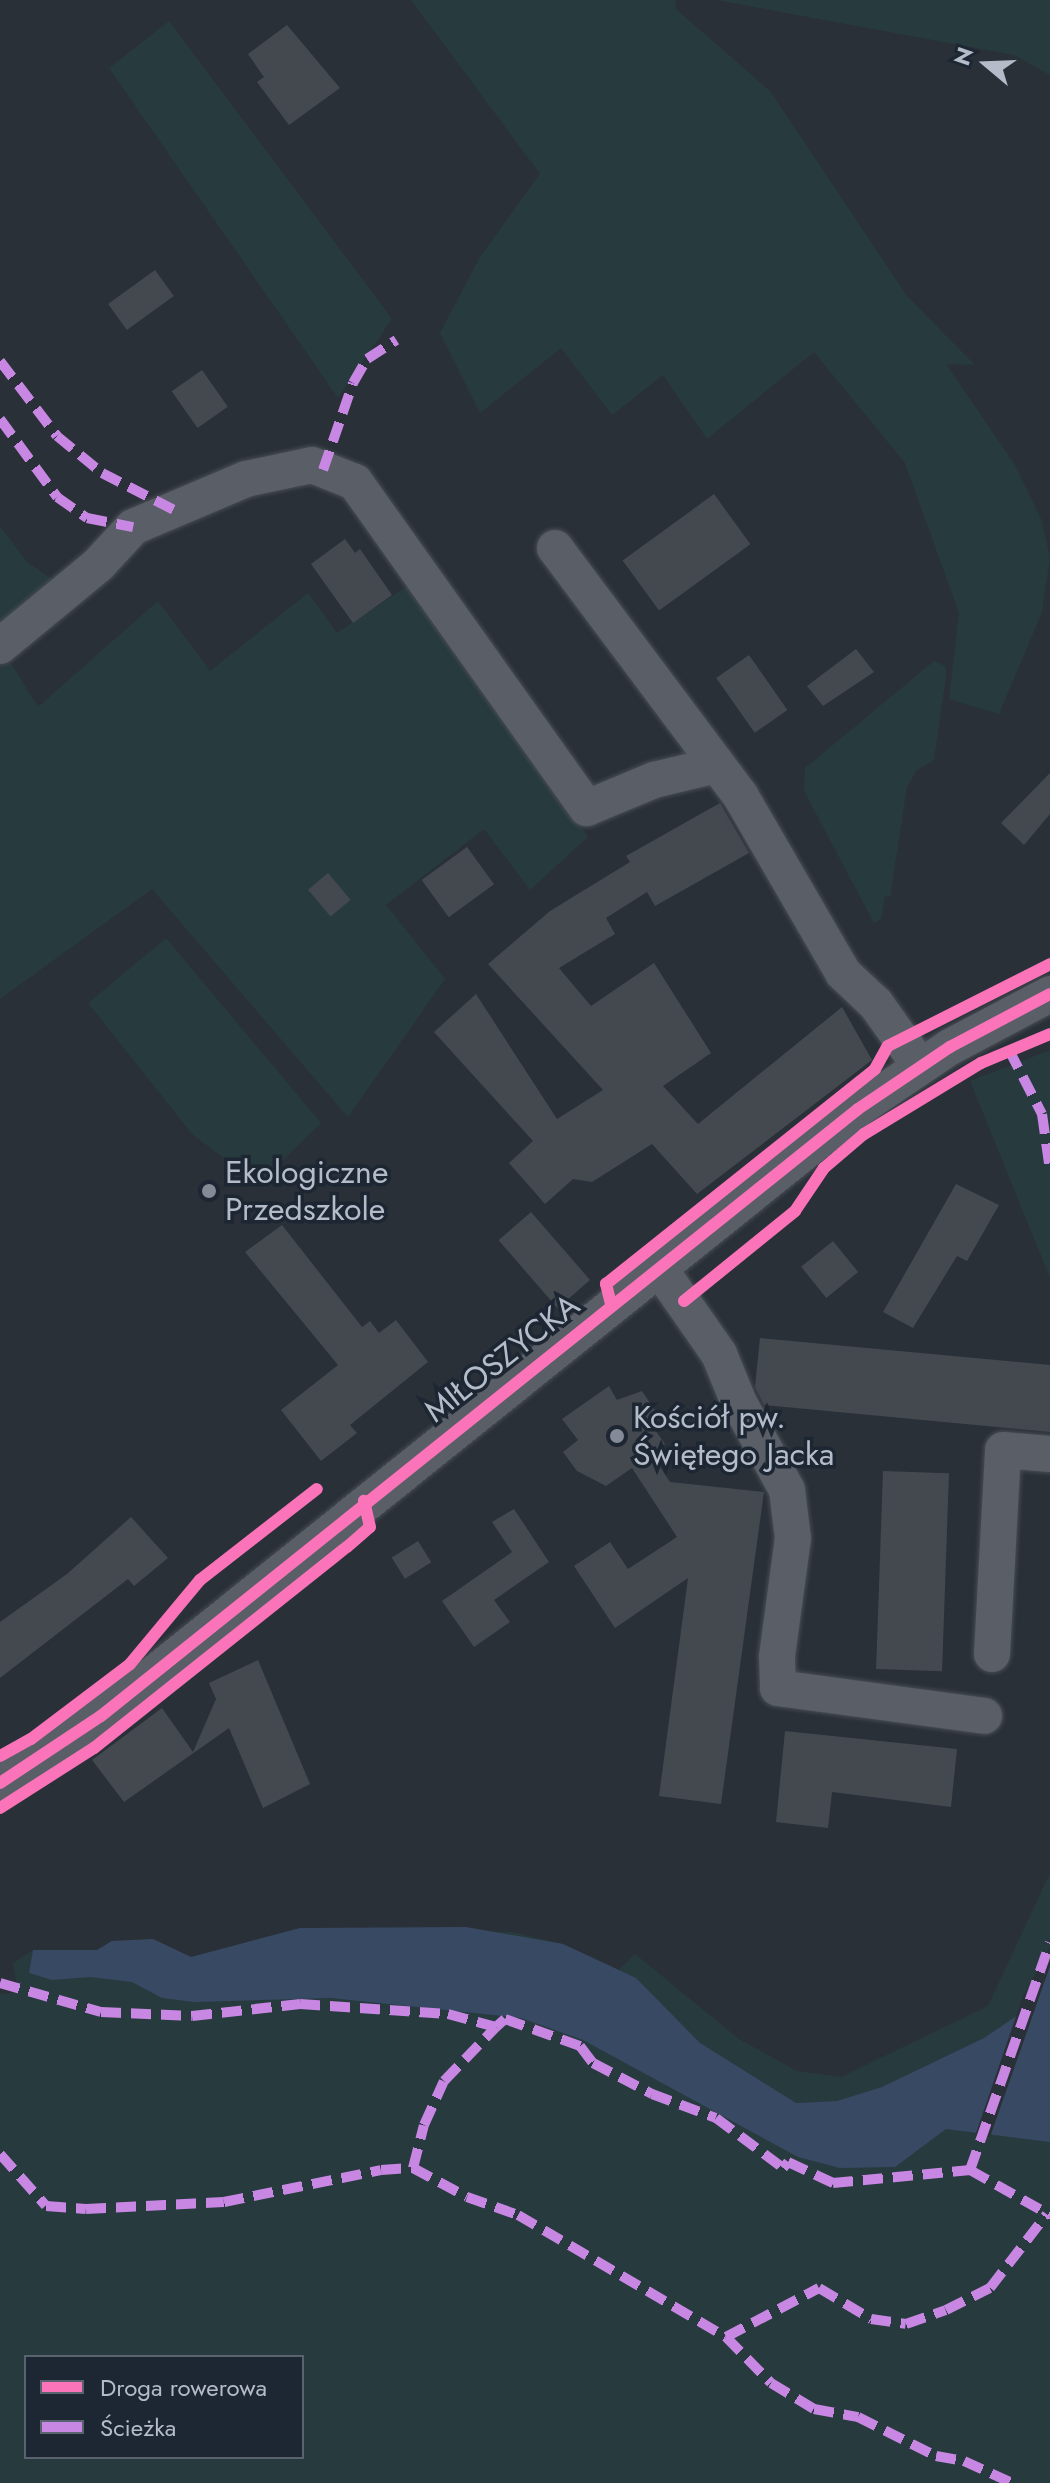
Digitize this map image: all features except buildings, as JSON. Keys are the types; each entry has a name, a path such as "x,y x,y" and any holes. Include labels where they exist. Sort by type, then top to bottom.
{"street":[{"path":"0,646 99,564 133,527 246,479 312,465 355,482 587,808 654,780 717,765"},
{"path":"555,548 740,795 843,973 876,1004 920,1066"},
{"name":"MIŁOSZYCKA","path":"0,1783 101,1716 822,1136 920,1066 1050,994"},
{"path":"659,1268 719,1354 739,1403 787,1490 793,1538 777,1657 778,1688 984,1716"},
{"path":"992,1654 1003,1450 1050,1454"}],"green space":[{"path":"411,0 675,0 676,9 770,91 907,296 975,365 946,364 1015,465 1042,521 1050,558 1042,612 999,714 949,699 959,613 905,463 814,352 707,439 663,375 612,415 561,348 480,413 440,333 480,257 540,174"},
{"path":"716,0 1050,0 1050,75 1014,55"},
{"path":"169,21 392,319 338,398 109,68"},
{"path":"0,526 27,562 59,584 0,635"},
{"path":"418,579 588,837 530,890 484,829 386,905 445,979 348,1117 152,889 0,999 0,668 10,662 38,707 158,601 210,671 308,593 337,633"},
{"path":"934,661 945,666 946,677 934,760 916,771 907,787 890,897 885,896 881,919 874,923 804,791 805,768"},
{"path":"166,938 321,1123 259,1184 193,1135 88,1003"},
{"path":"1050,1050 1050,1278 970,1081"},
{"path":"1050,1873 1050,2483 0,2483 0,1994 18,1992 13,1963 33,1950 97,1950 112,1941 153,1939 191,1957 300,1928 512,1932 563,1944 619,1970 635,1954 739,2039 797,2071 841,2077 988,2006"}],"water":[{"path":"466,1927 563,1944 636,1978 700,2043 796,2103 837,2101 882,2087 984,2038 1018,2015 1050,1952 1050,2142 946,2129 895,2167 840,2168 798,2157 583,2040 521,2018 331,1998 194,2002 162,1998 132,1982 90,1977 52,1980 29,1973 33,1950 97,1950 112,1941 153,1939 191,1957 300,1928"}],"pier":[{"path":"1050,1948 1050,1966 990,2137 975,2136 1023,1996"}],"marked path":[{"path":"323,470 353,383 367,359 396,340"},
{"path":"0,361 57,436 102,473 174,510"},
{"path":"0,419 57,497 87,518 133,527"},
{"path":"1009,1050 1042,1114 1050,1170"},
{"path":"970,2170 1050,1943"},
{"path":"0,1983 101,2012 192,2016 300,2004 448,2014 496,2027 505,2019 580,2046 593,2063 652,2094 716,2118 783,2168 788,2162 833,2183 970,2170 1050,2215"},
{"path":"413,2168 424,2125 444,2081 496,2027"},
{"path":"0,2154 46,2206 86,2209 224,2202 381,2170 413,2168 467,2197 518,2215 726,2337 771,2383 814,2409 858,2417 936,2456 964,2461 1012,2483"},
{"path":"726,2337 819,2288 871,2319 906,2324 946,2310 990,2288 1047,2214"}],"cycle path":[{"path":"611,1304 606,1284 875,1069 888,1046 1050,964"},
{"path":"0,1783 101,1716 858,1109 950,1047 1050,994"},
{"path":"684,1301 795,1211 824,1168 864,1134 981,1063 1050,1034"},
{"path":"0,1756 31,1739 130,1664 200,1580 317,1489"},
{"path":"0,1808 94,1748 347,1547 370,1527 364,1501"}],"place":[{"name":"Ekologiczne Przedszkole","path":"209,1191"},
{"name":"Kościół pw. Świętego Jacka","path":"617,1436"}]}
